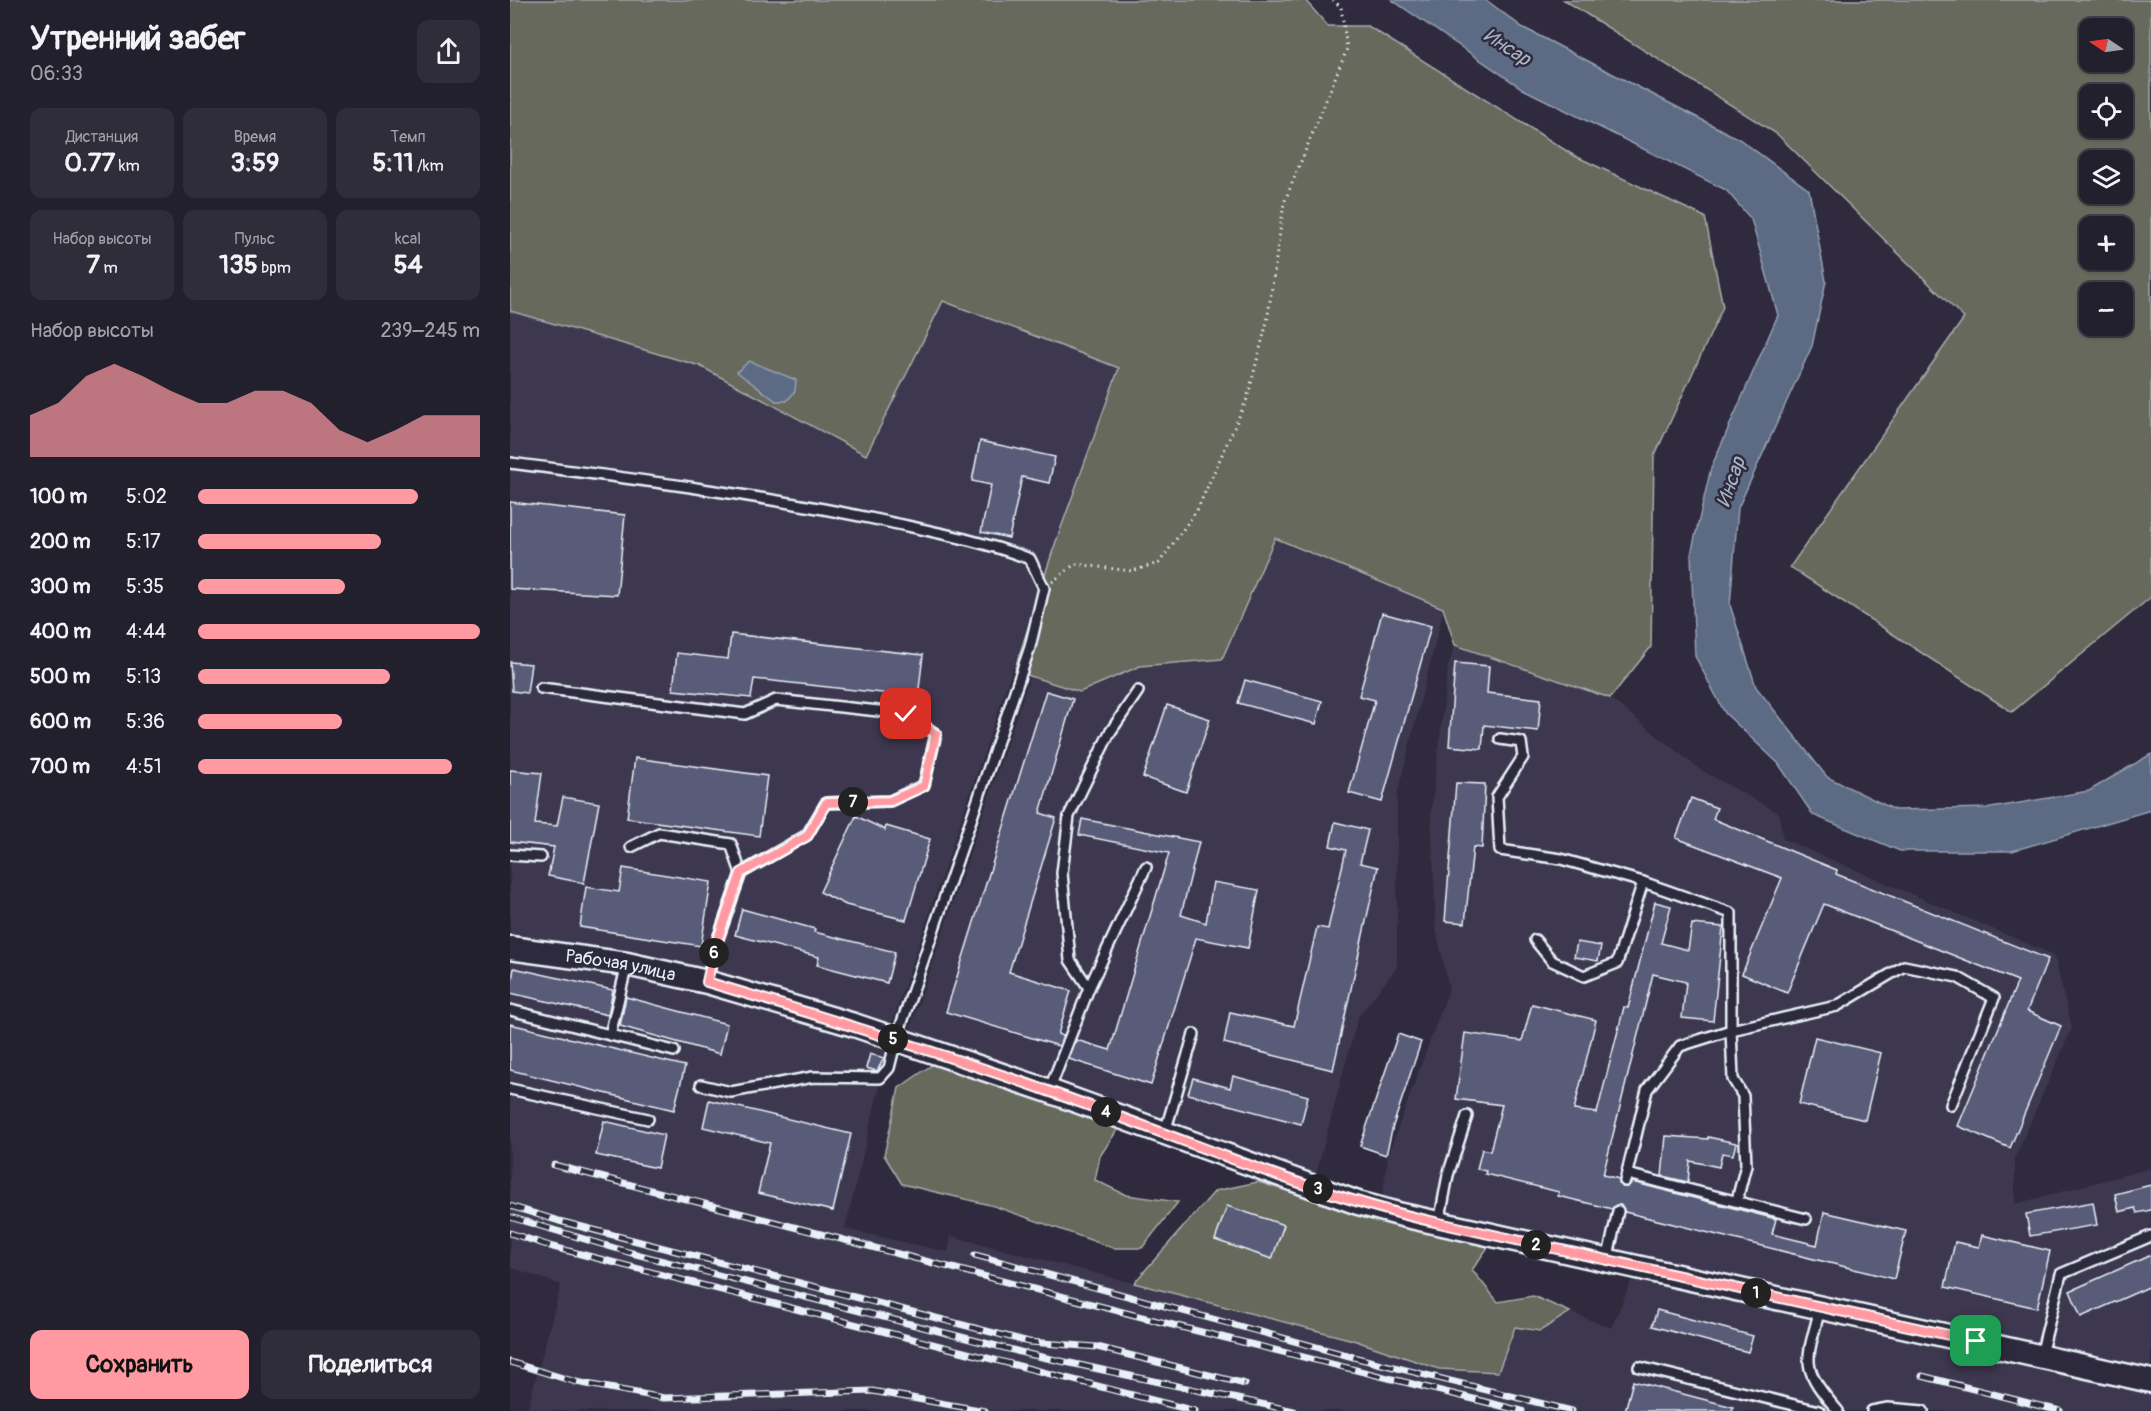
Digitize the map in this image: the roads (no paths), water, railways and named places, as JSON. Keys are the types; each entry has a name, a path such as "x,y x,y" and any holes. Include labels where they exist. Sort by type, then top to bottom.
{"street":[{"name":"Рабочая улица","path":"510,948 627,964 707,982 896,1040 1049,1091 1358,1203 1607,1261 2151,1381"}],"lane":[{"path":"510,463 669,483 843,512 992,545 1030,559 1044,588 1030,647 896,1040 889,1068 880,1078 813,1077 731,1092 701,1085"},
{"path":"541,688 745,714 776,700 906,714 936,734 924,786 890,801 826,803 807,836 741,873"},
{"path":"1089,988 1070,960 1062,873 1069,816 1109,734 1138,691"},
{"path":"1500,739 1521,741 1523,757 1497,797 1500,850 1561,859 1643,882 1731,913 1733,1078 1743,1096 1746,1165 1737,1200"},
{"path":"631,847 659,833 731,844 741,873 714,950 707,982"},
{"path":"510,855 541,857"},
{"path":"1049,1091 1089,988 1146,867"},
{"path":"1535,940 1552,961 1584,976 1617,963 1643,882"},
{"path":"610,1035 627,964"},
{"path":"1806,1219 1737,1200 1626,1177 1647,1090 1680,1046 1731,1030 1837,1006 1904,966 1957,977 1994,998 1951,1105"},
{"path":"510,1010 674,1051"},
{"path":"1164,1134 1194,1034"},
{"path":"510,1089 648,1119"},
{"path":"1439,1223 1448,1175 1467,1116"},
{"path":"1607,1261 1618,1211"},
{"path":"2041,1355 2061,1274 2151,1236"},
{"path":"1821,1307 1806,1361 1817,1388 1838,1411"},
{"path":"1639,1367 1819,1411"},
{"path":"1872,1411 1888,1408 1923,1411"}],"water":[{"name":"Инсар","path":"1392,0 1486,0 1522,27 1739,139 1809,190 1826,281 1812,346 1738,508 1730,605 1756,687 1827,777 1895,810 1991,808 2089,791 2151,754 2151,810 2012,851 1900,851 1813,815 1778,763 1725,713 1695,656 1691,554 1711,468 1778,315 1751,219 1726,190 1523,89"},
{"path":"749,361 796,380 795,391 787,401 776,401 737,372"}],"railway":[{"path":"554,1165 1169,1324 1522,1411"},
{"path":"510,1206 559,1221 1029,1342 1097,1347 1245,1384"},
{"path":"510,1217 628,1252 1028,1354 1294,1411"},
{"path":"510,1233 553,1247 1195,1411"},
{"path":"975,1255 1357,1358 1572,1411"},
{"path":"510,1362 576,1382 664,1398 872,1391 985,1411"},
{"path":"1922,1376 2060,1411"}]}
